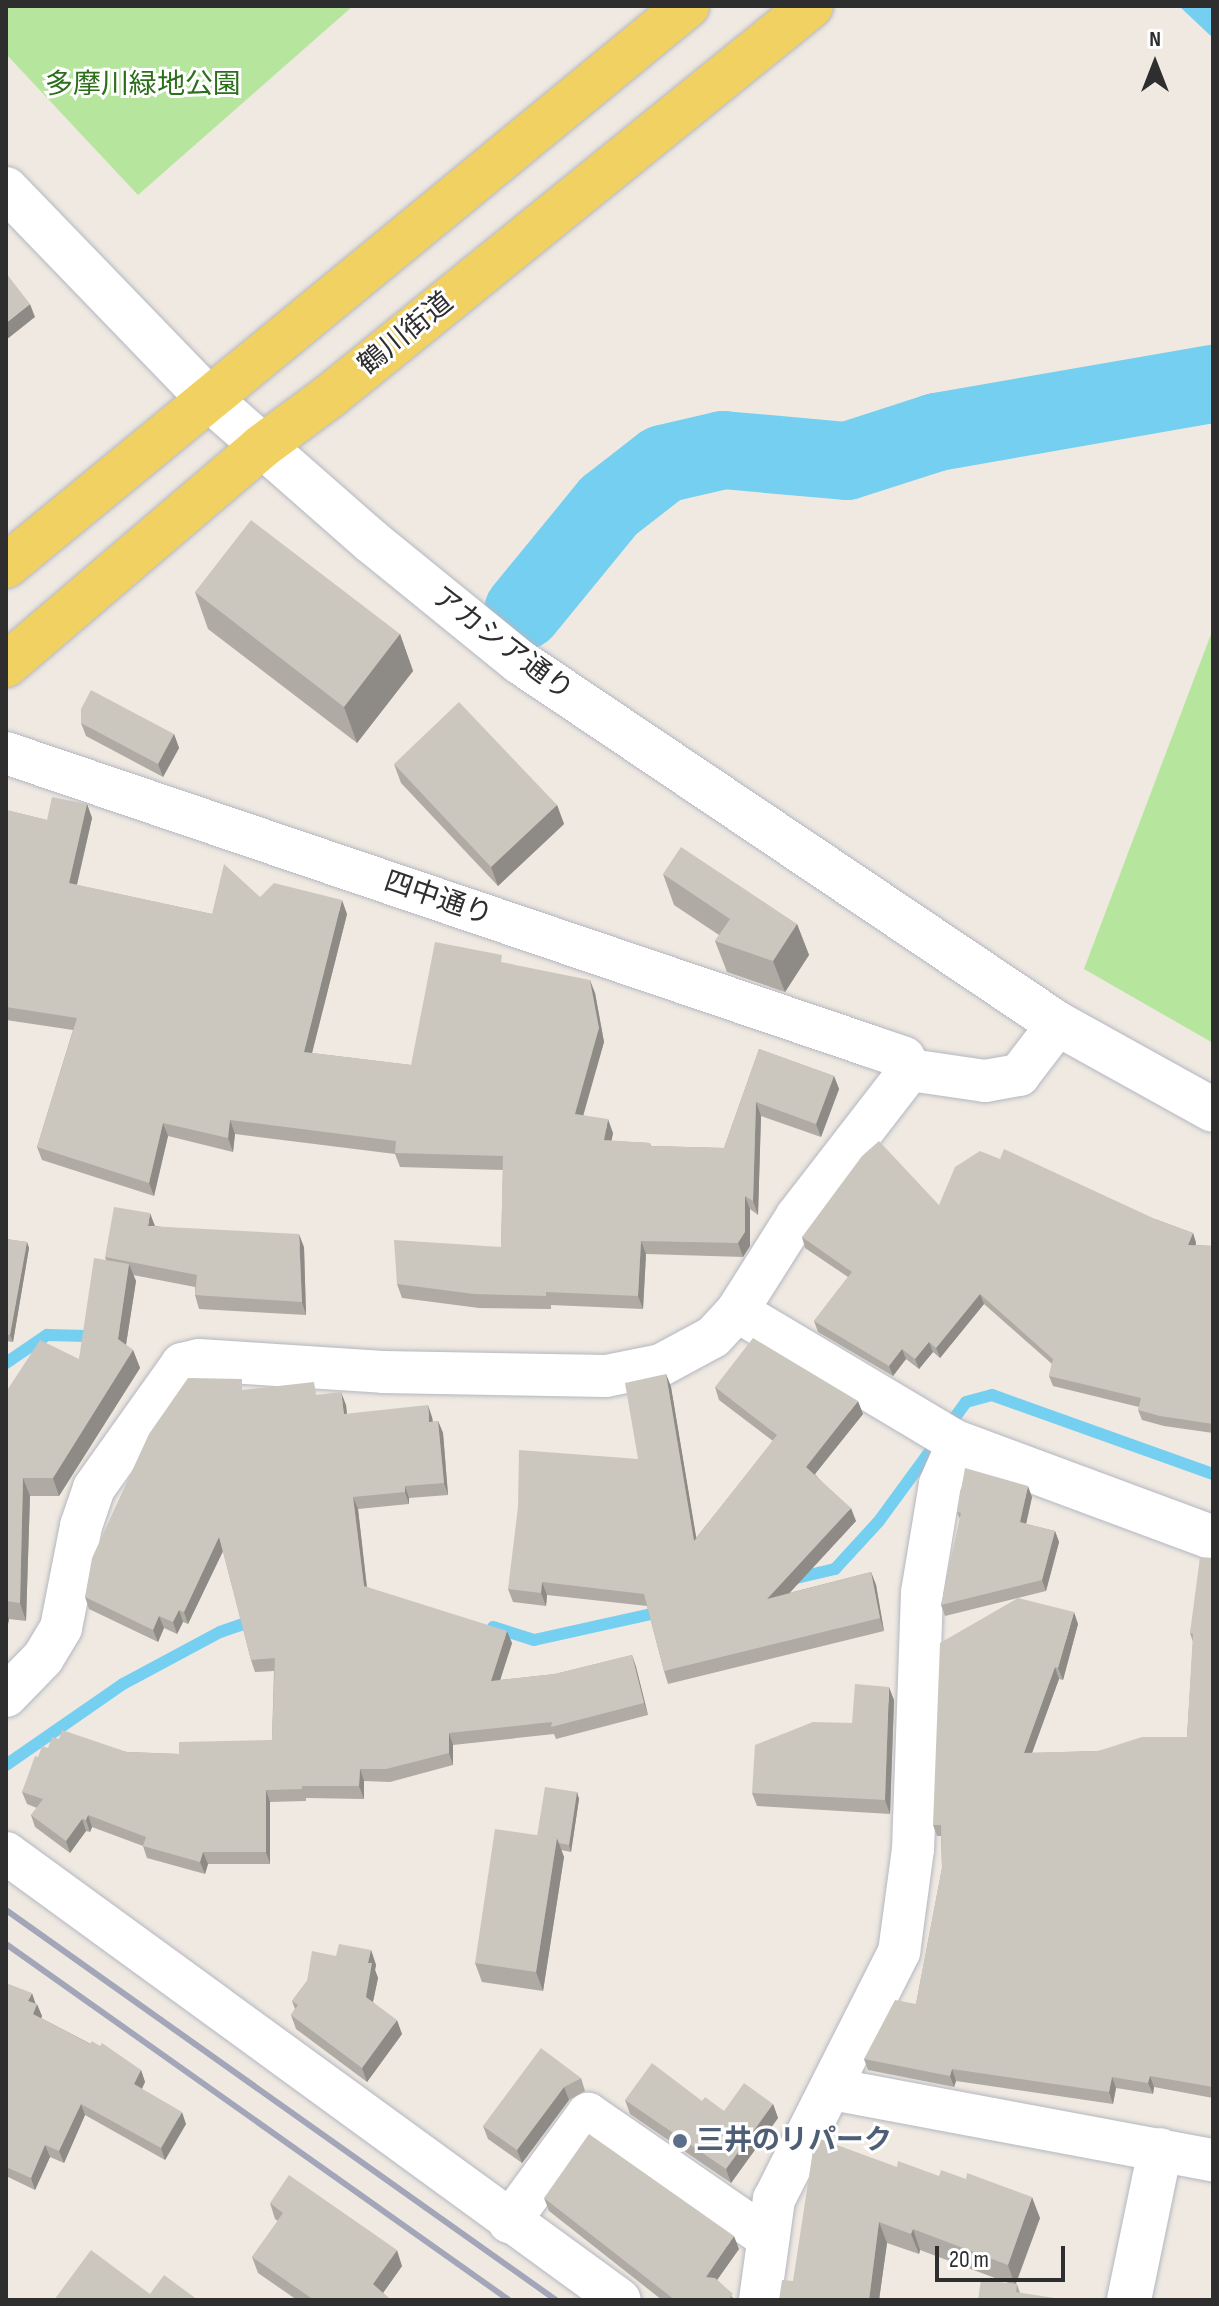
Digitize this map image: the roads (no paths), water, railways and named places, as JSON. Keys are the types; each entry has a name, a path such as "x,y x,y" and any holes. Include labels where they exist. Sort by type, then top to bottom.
{"main road":[{"path":"6,566 207,397 491,170 687,6"},
{"name":"鶴川街道","path":"6,665 261,447 330,396 811,6"}],"street":[{"name":"アカシア通り","path":"6,189 207,397 261,447 520,662 1058,1024 1213,1110"},
{"name":"四中通り","path":"6,753 870,1046 904,1058 926,1072"},
{"path":"6,1696 43,1658 61,1628 81,1526 94,1488 182,1364 199,1360 383,1372 606,1376 661,1365 713,1337 737,1311 797,1216 926,1072 985,1081 1019,1075 1058,1024"},
{"path":"737,1311 947,1438 1213,1538"},
{"path":"760,2300 774,2199 899,1952 913,1849 922,1593 947,1438"},
{"path":"6,1853 620,2300"},
{"path":"832,2089 1213,2160"},
{"path":"509,2222 588,2114 768,2238"},
{"path":"1129,2300 1160,2150"}],"water":[{"path":"1179,6 1213,6 1213,38"}],"waterway":[{"path":"523,611 609,506 663,464 723,450 847,461 937,432 1213,384"},
{"path":"6,1363 47,1335 87,1336"},
{"path":"792,1579 835,1569 879,1521 966,1402 992,1395 1213,1474"},
{"path":"493,1627 534,1640 665,1611"},
{"path":"6,1765 123,1684 220,1632 254,1620"}],"railway":[{"path":"6,1910 556,2300"},
{"path":"6,1944 509,2300"}],"place":[{"name":"三井のリパーク","path":"680,2141"}],"park label":[{"name":"多摩川緑地公園","path":"143,85"}]}
